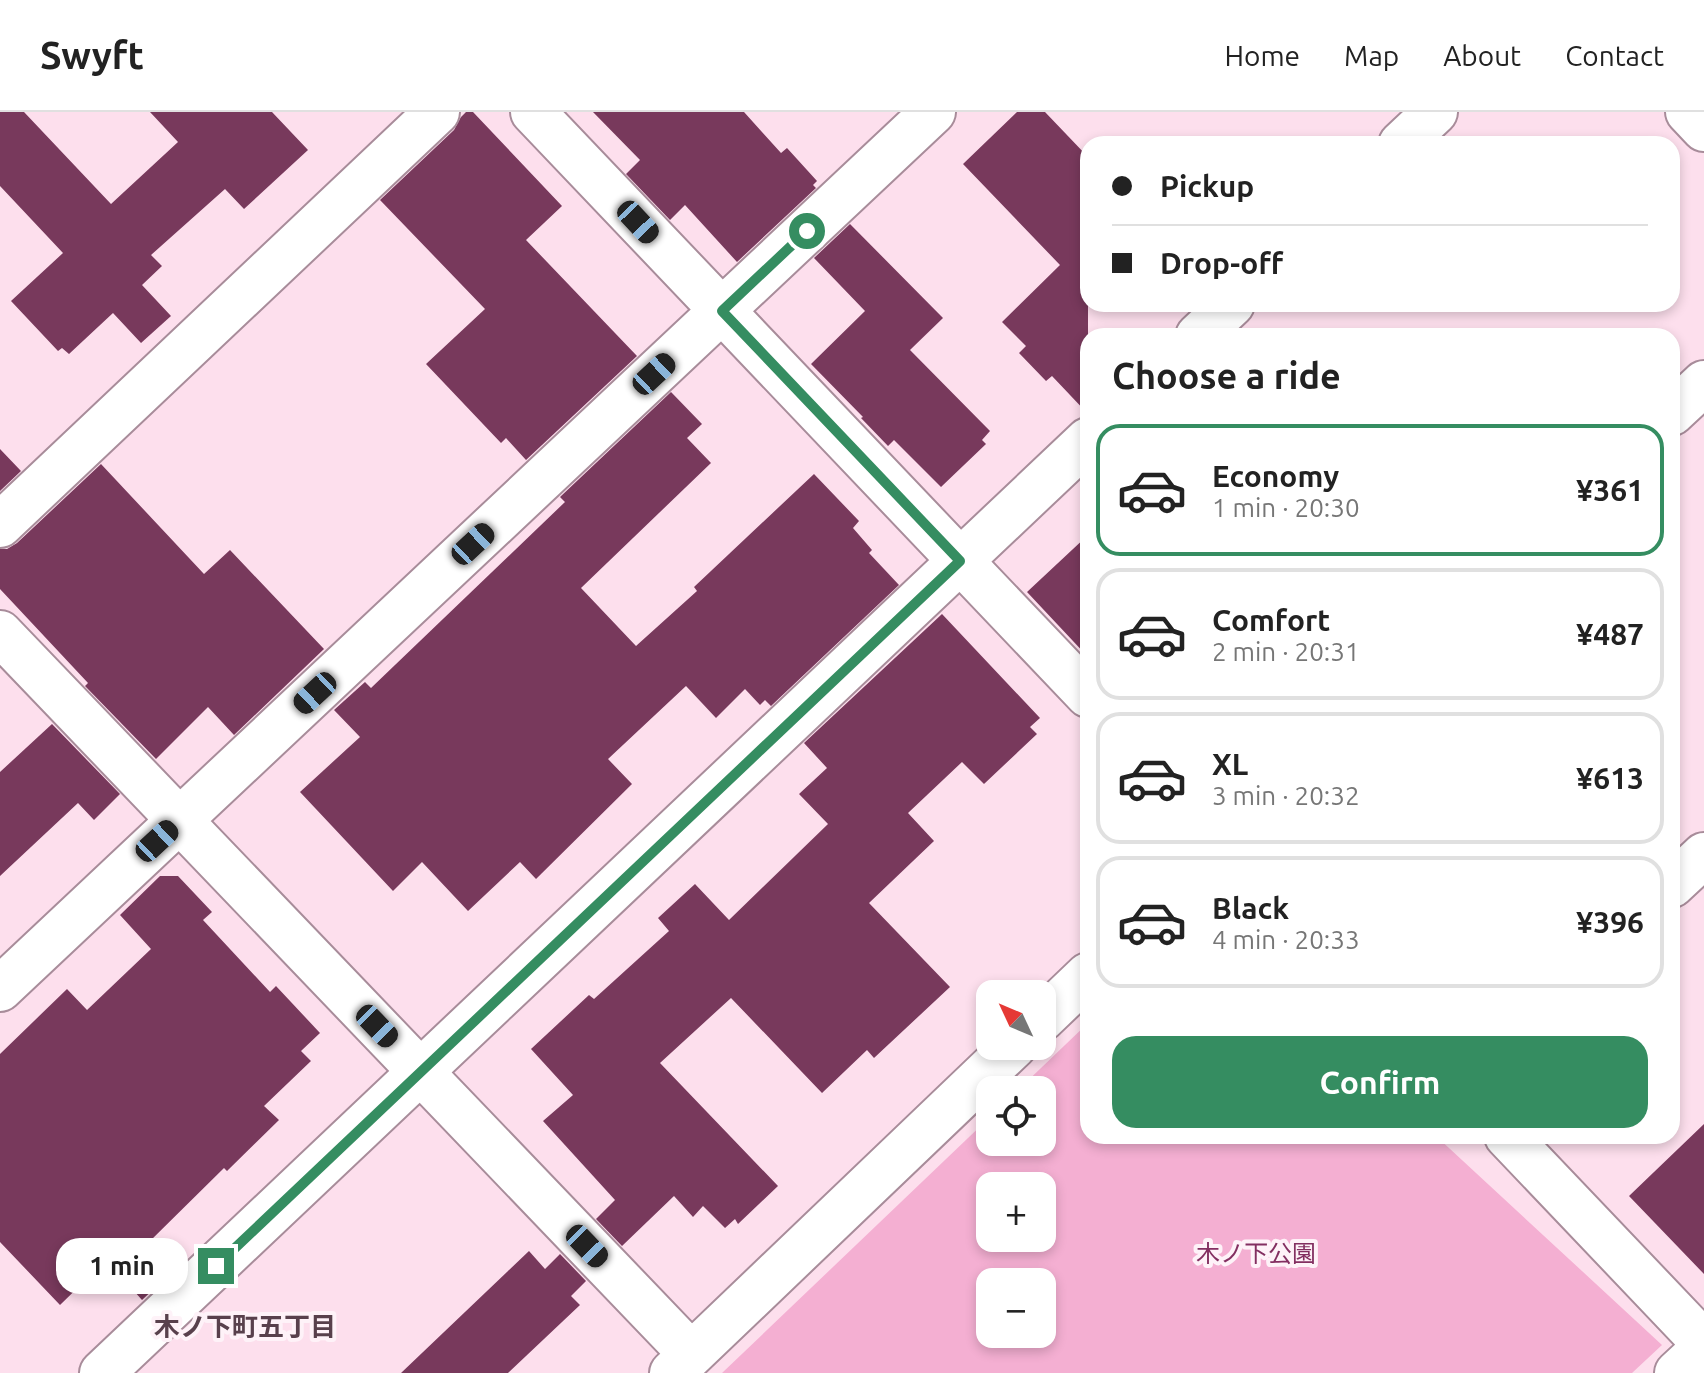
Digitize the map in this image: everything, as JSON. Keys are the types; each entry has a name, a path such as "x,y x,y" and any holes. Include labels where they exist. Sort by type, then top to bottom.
{"main road":[{"path":"0,525 437,112"},
{"path":"533,112 1080,687"},
{"path":"0,989 933,112"},
{"path":"1410,136 1435,112"},
{"path":"1688,112 1704,129"},
{"path":"1206,328 1224,312"},
{"path":"1680,406 1704,383"},
{"path":"102,1373 1080,448"},
{"path":"0,633 421,1072 682,1364 999,1060"},
{"path":"1680,878 1704,855"},
{"path":"1056,1006 1080,983"},
{"path":"1515,1144 1704,1345 1677,1373"}],"green space":[{"name":"木ノ下公園","path":"1080,1031 1080,1144 1445,1144 1662,1345 1632,1373 722,1373 976,1130 976,1156 1056,1156 1056,1076 1033,1076 1049,1060 1056,1060 1056,1054"}],"building":[{"path":"0,112 24,112 111,204 178,142 150,112 272,112 308,150 244,209 225,189 151,255 162,266 142,285 171,316 141,343 113,313 69,354 62,348 58,351 11,301 63,253 0,186"},
{"path":"466,112 473,112 562,206 526,240 637,356 526,460 506,438 501,443 426,364 485,309 380,200 454,130"},
{"path":"593,112 744,112 781,153 787,148 817,181 813,185 816,188 737,262 685,205 670,220 626,174 640,160"},
{"path":"1017,112 1045,112 1080,149 1080,312 1088,312 1088,328 1080,328 1080,406 1052,376 1046,381 1019,353 1026,346 1002,322 1060,265 963,164"},
{"path":"850,224 943,318 910,350 990,431 982,440 986,444 941,487 894,440 888,446 811,364 865,311 814,258"},
{"path":"671,392 702,424 687,438 711,463 581,588 636,646 697,591 694,587 814,474 859,521 853,528 872,550 869,553 899,585 771,706 765,700 760,705 745,689 716,718 686,686 608,759 632,784 536,879 520,862 468,911 422,862 393,891 300,792 360,737 334,710 365,682 371,688 565,502 560,497"},
{"path":"0,449 21,471 0,491"},
{"path":"101,464 204,574 230,550 324,649 234,735 208,707 156,759 85,686 88,683 0,589 0,549 17,543"},
{"path":"1080,542 1080,648 1027,592"},
{"path":"942,614 1040,718 1030,727 1037,734 984,784 962,762 908,813 934,841 869,903 950,987 874,1058 867,1050 822,1093 731,998 660,1063 778,1186 738,1224 735,1219 725,1228 703,1206 693,1217 674,1196 622,1246 596,1219 615,1200 543,1121 573,1095 531,1049 589,995 594,999 669,931 658,918 695,884 729,920 828,824 799,794 827,768 804,743"},
{"path":"52,724 120,794 94,820 78,803 0,876 0,772"},
{"path":"160,876 178,876 212,912 203,920 270,992 276,986 320,1033 301,1051 311,1061 264,1106 279,1120 227,1171 224,1168 148,1243 173,1271 142,1300 111,1265 104,1272 99,1267 60,1305 0,1242 0,1054 67,989 87,1010 151,949 120,915"},
{"path":"1704,1124 1704,1274 1629,1196"},
{"path":"529,1251 545,1269 560,1254 586,1281 571,1296 580,1305 508,1373 401,1373"}],"district":[{"name":"木ノ下町五丁目","path":"245,1327"}],"route":[{"path":"216,1266 960,561 722,311 807,231"}]}
